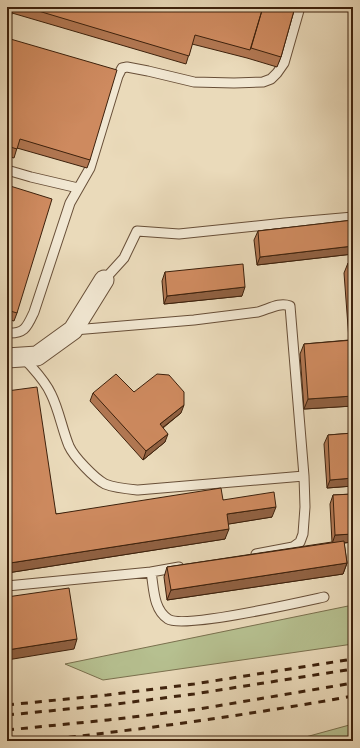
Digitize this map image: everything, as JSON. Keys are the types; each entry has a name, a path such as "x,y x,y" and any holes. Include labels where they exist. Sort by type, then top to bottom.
{"street":[{"path":"15,358 37,356 72,330 104,280"}],"lane":[{"path":"7,333 20,332 27,327 34,312 70,203 90,168 118,76 122,68 126,67 148,71 194,82 262,82 271,79 284,63 300,7"},
{"path":"7,170 78,188"},
{"path":"104,280 124,258 137,231 179,234 353,217"},
{"path":"72,330 194,320 258,312 284,304 290,306 304,476 305,507 303,534 300,542 293,547 248,556"},
{"path":"15,358 43,380 51,394 69,446 75,457 105,484 118,488 138,490 304,476"},
{"path":"7,586 152,572 188,566"},
{"path":"152,572 155,599 160,612 169,620 178,622 233,616 324,597"}],"green space":[{"path":"353,605 353,644 103,680 65,664"},
{"path":"353,724 353,741 291,741"}],"building":[{"path":"7,7 14,7 7,30"},
{"path":"25,7 263,7 250,50 195,35 189,56"},
{"path":"263,7 295,7 281,57 251,48"},
{"path":"7,38 117,70 90,160 20,139 17,149 7,146"},
{"path":"7,185 52,199 17,313 7,310"},
{"path":"353,220 353,246 260,257 258,231"},
{"path":"353,262 353,336 348,263"},
{"path":"243,264 245,287 167,296 165,272"},
{"path":"353,340 353,396 308,399 304,344"},
{"path":"116,374 134,392 157,374 169,375 184,392 184,405 160,424 168,434 146,451 93,393"},
{"path":"37,387 56,514 221,488 223,500 274,492 276,507 227,514 229,529 10,563 7,552 7,391"},
{"path":"353,433 353,478 330,480 328,435"},
{"path":"353,494 353,534 335,535 333,495"},
{"path":"344,541 347,563 171,590 167,567"},
{"path":"69,588 77,639 7,650 7,597"}],"railway":[{"path":"7,705 107,695 194,684 353,659"},
{"path":"7,715 109,705 194,694 353,669"},
{"path":"7,730 199,709 353,683"},
{"path":"27,741 75,737 179,724 353,696"}]}
